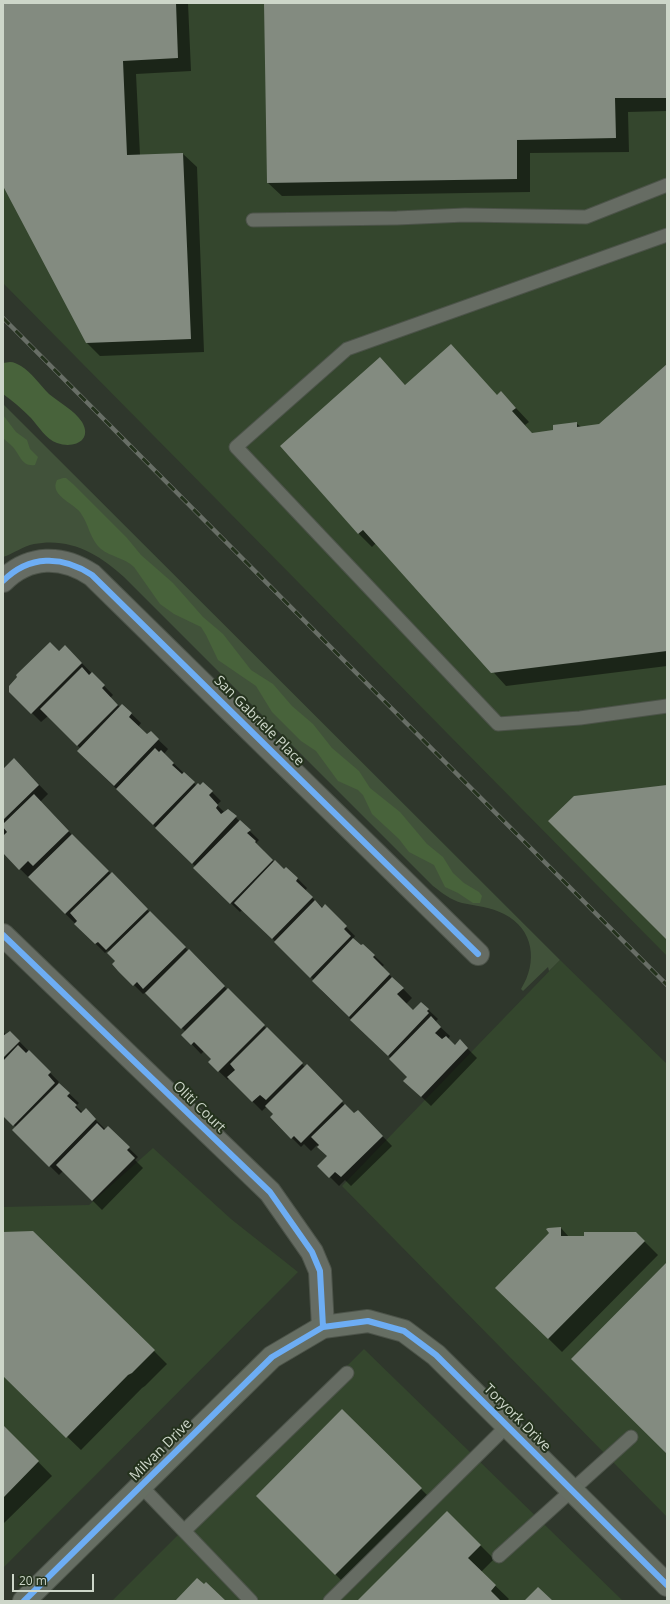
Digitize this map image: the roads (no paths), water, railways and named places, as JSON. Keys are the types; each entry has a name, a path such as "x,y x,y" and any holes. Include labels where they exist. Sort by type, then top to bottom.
{"street":[{"name":"San Gabriele Place","path":"3,581 18,569 28,564 40,561 62,562 84,570 92,575 478,954"},
{"name":"Oliti Court","path":"3,935 270,1192 312,1252 320,1271 323,1327"},
{"name":"Toryork Drive","path":"323,1327 368,1321 404,1331 436,1355 667,1585"},
{"name":"Milvan Drive","path":"24,1601 272,1357 323,1327"}],"lane":[{"path":"253,220 397,218 465,215 586,217 667,185"},
{"path":"667,235 347,349 236,448 498,724 580,718 667,706"},
{"path":"184,1531 347,1373"},
{"path":"330,1601 507,1426"},
{"path":"499,1556 631,1438"},
{"path":"141,1486 251,1601"}],"railway":[{"path":"3,318 667,985"}]}
